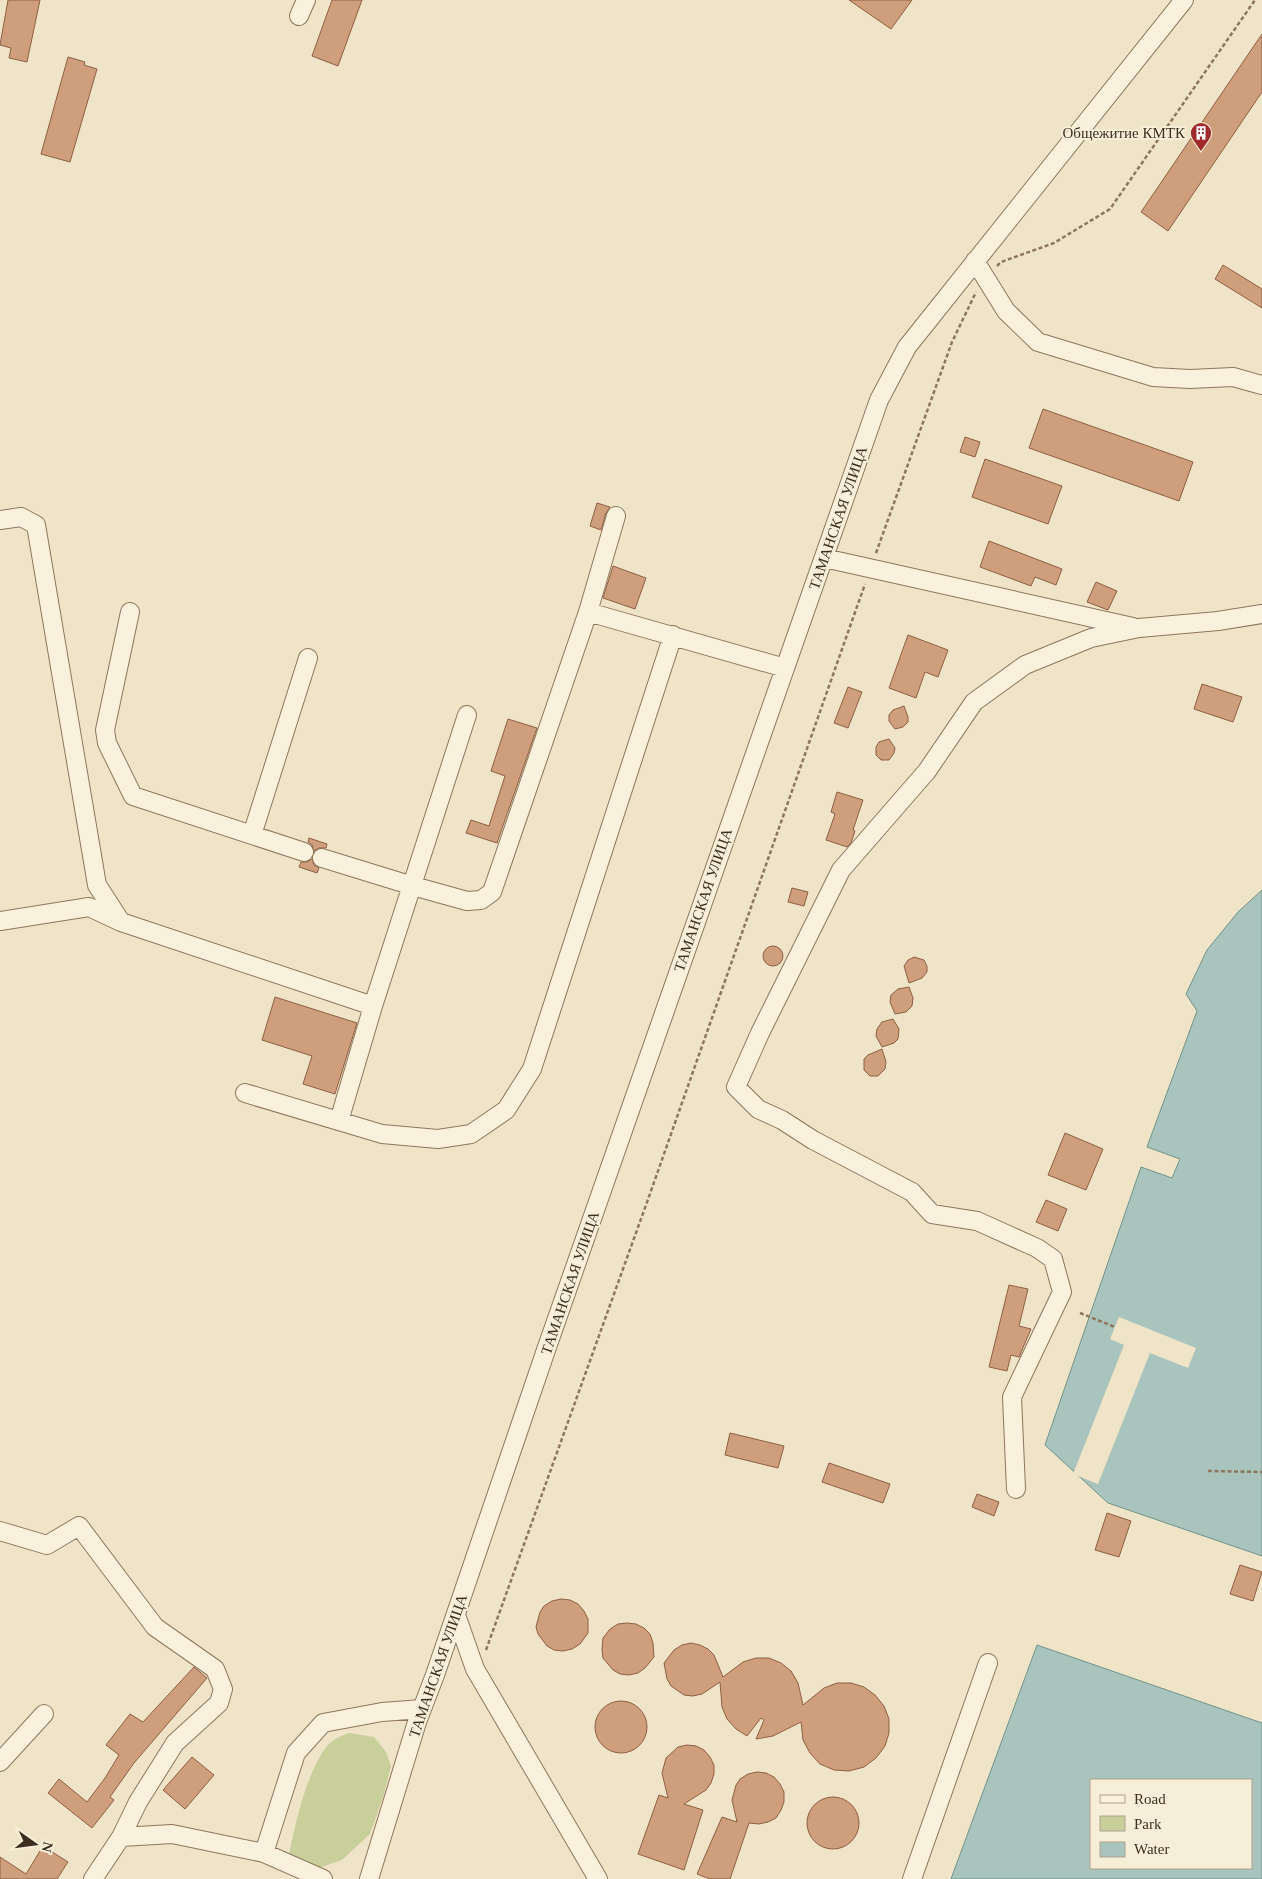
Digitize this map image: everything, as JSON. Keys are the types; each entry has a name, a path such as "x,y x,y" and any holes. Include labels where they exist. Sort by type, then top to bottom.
{"street":[{"name":"ТАМАНСКАЯ УЛИЦА","path":"369,1879 422,1709 879,400 908,347 1184,0"},
{"path":"975,261 1006,312 1038,342 1153,377 1190,379 1233,376 1262,385"},
{"path":"322,858 467,901 481,900 492,892 588,612 616,516"},
{"path":"0,520 21,517 36,525 97,886 121,922"},
{"path":"824,558 1139,628"},
{"path":"130,612 105,730 106,743 133,796 304,852"},
{"path":"588,612 785,668"},
{"path":"1016,1489 1012,1396 1062,1292 1052,1259 1037,1248 977,1221 932,1214 912,1192 813,1140 782,1120 758,1110 736,1086 760,1033 841,870 927,771 974,702 1025,665 1091,638 1139,628 1218,621 1262,614"},
{"path":"245,1093 382,1134 438,1139 470,1134 506,1110 532,1069 673,635"},
{"path":"252,835 308,658"},
{"path":"339,1121 373,1006 467,715"},
{"path":"0,921 89,907 121,922 373,1006"},
{"path":"0,1531 47,1545 79,1526 155,1627 215,1669 223,1689 219,1703 175,1743 93,1879"},
{"path":"456,1615 475,1669 598,1879"},
{"path":"912,1879 988,1663"},
{"path":"264,1853 296,1754 323,1723 382,1712 422,1709"},
{"path":"0,1762 44,1714"},
{"path":"120,1837 172,1834 264,1853 323,1879"}],"path":[{"path":"485,1652 646,1205 870,568 952,342 975,293 1001,262 1054,243 1110,209 1255,0"},
{"path":"1080,1313 1115,1327"},
{"path":"1208,1471 1262,1472"}],"green space":[{"path":"349,1733 374,1737 386,1752 391,1766 384,1794 370,1834 342,1860 313,1870 289,1854 299,1813 307,1784 319,1758 331,1742"}],"water":[{"path":"1262,890 1262,1556 1108,1503 1045,1445 1141,1167 1172,1178 1180,1159 1147,1147 1197,1011 1186,994 1207,950 1238,912"},
{"path":"1037,1645 1262,1723 1262,1879 951,1879"}],"pier":[{"path":"1119,1317 1196,1348 1188,1368 1150,1353 1098,1484 1073,1474 1124,1345 1110,1339"}],"building":[{"path":"8,0 40,0 27,62 9,58 11,48 0,45"},
{"path":"332,0 362,0 338,66 312,56"},
{"path":"849,0 912,0 891,29"},
{"name":"Общежитие КМТК","path":"1262,34 1262,92 1168,231 1141,212"},
{"path":"68,57 85,62 84,65 97,69 70,162 41,154"},
{"path":"1223,265 1262,289 1262,308 1215,279"},
{"path":"1043,409 1193,462 1179,501 1029,448"},
{"path":"965,437 980,442 975,457 960,452"},
{"path":"985,459 1062,486 1048,524 972,497"},
{"path":"597,503 610,507 606,513 601,530 590,526"},
{"path":"989,541 1062,569 1056,585 1035,577 1031,586 980,567"},
{"path":"613,566 646,578 635,609 603,598"},
{"path":"1096,582 1117,591 1108,610 1087,602"},
{"path":"908,635 948,650 938,677 925,672 916,698 889,688"},
{"path":"1202,684 1242,697 1233,722 1194,709"},
{"path":"848,687 862,692 848,728 834,723"},
{"path":"904,706 908,722 903,727 895,729 889,721 889,715 893,710"},
{"path":"508,719 537,728 497,843 466,833 471,820 489,826 505,776 491,771"},
{"path":"889,739 895,748 894,753 889,760 881,760 876,755 876,747 879,742"},
{"path":"837,792 863,800 853,830 855,831 851,843 847,847 826,840 835,814 831,812"},
{"path":"309,838 327,844 326,848 319,848 314,851 312,845 308,842"},
{"path":"312,859 314,865 319,868 317,873 299,867 301,862 307,862"},
{"path":"792,888 808,892 804,906 788,902"},
{"path":"769,946 777,946 783,952 783,960 777,966 769,966 763,960 763,952"},
{"path":"914,957 924,960 927,972 922,978 909,983 904,966 908,960"},
{"path":"909,987 913,998 912,1006 906,1012 895,1014 890,1002 891,995 898,989"},
{"path":"275,997 357,1023 335,1094 303,1084 312,1056 262,1040"},
{"path":"893,1019 899,1029 898,1039 894,1043 882,1047 876,1036 877,1029 882,1022"},
{"path":"882,1049 886,1062 885,1069 878,1076 870,1076 864,1070 864,1059 868,1055"},
{"path":"1065,1133 1103,1149 1086,1190 1048,1175"},
{"path":"1046,1200 1067,1209 1058,1231 1036,1222"},
{"path":"1009,1285 1028,1289 1019,1326 1031,1329 1019,1357 1011,1355 1007,1371 989,1367"},
{"path":"730,1433 784,1446 778,1468 725,1455"},
{"path":"829,1463 890,1484 883,1503 822,1482"},
{"path":"977,1494 999,1502 994,1516 972,1507"},
{"path":"1107,1513 1131,1521 1119,1557 1095,1550"},
{"path":"1240,1565 1262,1572 1253,1601 1230,1594"},
{"path":"570,1600 578,1604 588,1619 588,1633 580,1644 572,1649 563,1651 554,1650 547,1646 538,1634 536,1627 540,1612 544,1606 552,1601"},
{"path":"618,1624 636,1624 650,1634 654,1657 645,1668 638,1673 629,1675 620,1674 613,1670 603,1658 602,1650 603,1638 610,1629"},
{"path":"691,1643 708,1649 714,1655 723,1677 743,1662 756,1658 769,1658 781,1663 791,1671 798,1683 803,1705 824,1688 837,1683 851,1683 864,1687 875,1695 884,1706 889,1719 889,1733 885,1746 876,1758 864,1767 849,1771 834,1770 820,1764 810,1753 803,1740 801,1722 773,1736 756,1739 764,1720 761,1718 747,1736 736,1729 727,1719 722,1707 720,1682 702,1694 693,1696 684,1695 671,1686 667,1679 664,1663 674,1650 682,1645"},
{"path":"194,1667 207,1678 134,1763 110,1797 114,1800 92,1828 48,1793 59,1779 87,1802 119,1755 106,1745 130,1714 143,1722"},
{"path":"621,1701 635,1705 643,1713 647,1727 643,1741 635,1749 621,1753 607,1749 599,1741 595,1727 599,1713 607,1705"},
{"path":"696,1746 704,1750 714,1765 714,1774 706,1790 684,1804 703,1810 684,1870 638,1854 659,1795 668,1798 662,1773 666,1758 678,1747"},
{"path":"192,1757 214,1775 185,1809 163,1790"},
{"path":"766,1773 774,1777 780,1784 784,1792 784,1802 781,1810 776,1818 768,1822 759,1824 749,1823 730,1879 710,1879 697,1874 722,1817 737,1822 732,1800 736,1785 740,1779 748,1774"},
{"path":"833,1797 847,1801 855,1809 859,1823 855,1837 847,1845 833,1849 819,1845 811,1837 807,1823 811,1809 819,1801"},
{"path":"43,1846 68,1862 57,1879 0,1879 0,1857 26,1874"}],"place":[{"name":"Общежитие КМТК","path":"1201,152"}]}
